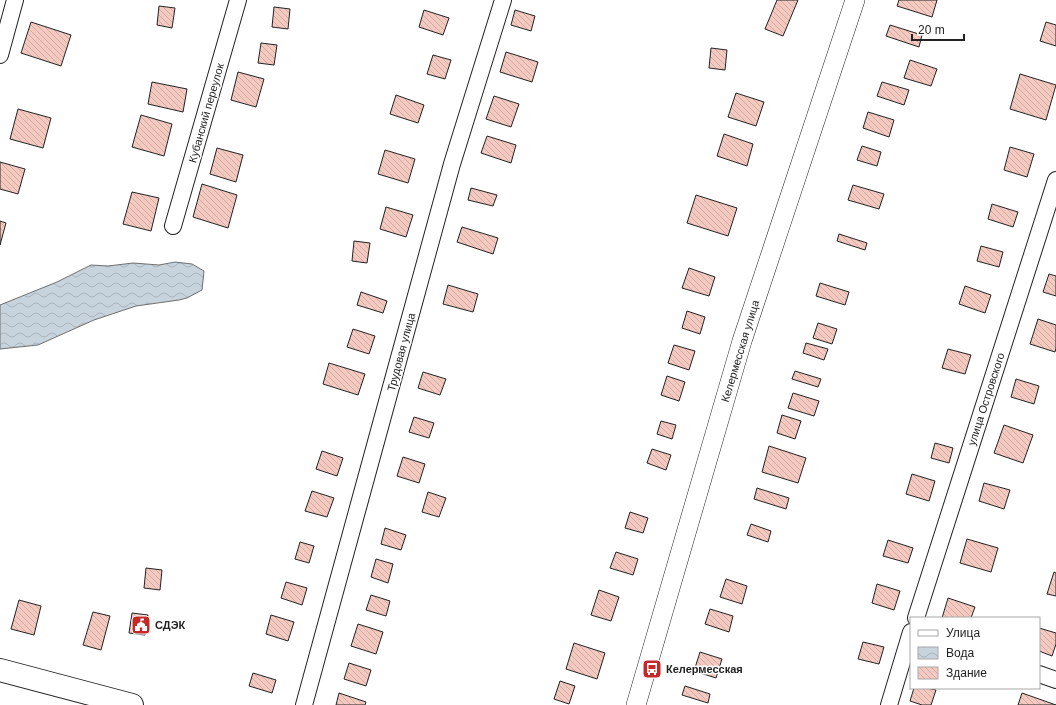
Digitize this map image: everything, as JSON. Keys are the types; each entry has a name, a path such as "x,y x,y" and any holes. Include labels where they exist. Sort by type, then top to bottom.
{"main road":[{"path":"0,670 132,705"}],"street":[{"path":"0,55 15,0"},
{"name":"Кубанский переулок","path":"173,226 238,0"},
{"name":"Трудовая улица","path":"304,705 452,164 503,0"},
{"name":"Келермесская улица","path":"636,705 742,341 855,0"},
{"name":"улица Островского","path":"916,617 1056,180"},
{"path":"889,705 910,635"},
{"path":"1040,674 1056,680"}],"water":[{"path":"175,262 192,264 204,271 202,290 187,298 136,306 94,320 38,345 0,349 0,305 57,282 91,265 108,266 133,263 159,265"}],"building":[{"path":"777,0 798,0 783,36 765,29"},
{"path":"899,0 937,0 932,17 897,6"},
{"path":"159,6 175,8 172,28 157,25"},
{"path":"274,7 290,9 288,29 272,27"},
{"path":"424,10 449,18 443,35 419,27"},
{"path":"515,10 535,16 531,31 511,25"},
{"path":"31,22 71,35 61,66 21,53"},
{"path":"1046,22 1056,25 1056,46 1040,41"},
{"path":"890,25 922,35 919,47 886,36"},
{"path":"261,43 277,45 274,65 258,63"},
{"path":"711,48 727,50 725,70 709,68"},
{"path":"506,52 538,62 532,82 500,72"},
{"path":"433,55 451,60 445,79 427,74"},
{"path":"910,60 937,69 931,86 904,78"},
{"path":"238,72 264,79 256,107 231,100"},
{"path":"1020,74 1056,85 1046,120 1010,109"},
{"path":"152,82 187,89 183,112 148,104"},
{"path":"882,82 909,90 904,105 877,96"},
{"path":"736,93 764,102 756,126 728,117"},
{"path":"396,95 424,105 418,123 390,114"},
{"path":"494,96 519,104 511,127 486,119"},
{"path":"18,109 51,118 43,148 10,139"},
{"path":"868,112 894,120 889,137 863,128"},
{"path":"141,115 172,124 164,156 132,147"},
{"path":"724,134 753,144 747,166 717,156"},
{"path":"487,136 516,145 511,163 481,153"},
{"path":"862,146 881,152 877,166 857,160"},
{"path":"1010,147 1034,154 1027,177 1004,170"},
{"path":"217,148 243,155 236,182 210,174"},
{"path":"385,150 415,159 408,183 378,174"},
{"path":"0,162 25,169 18,194 0,189"},
{"path":"202,184 237,195 228,228 193,217"},
{"path":"853,185 884,194 879,209 848,200"},
{"path":"471,188 497,195 493,206 468,200"},
{"path":"132,192 159,198 151,231 123,224"},
{"path":"696,195 737,208 728,236 687,223"},
{"path":"992,204 1018,212 1013,227 988,219"},
{"path":"386,207 413,215 406,237 380,229"},
{"path":"0,221 6,223 0,245"},
{"path":"462,227 498,238 493,254 457,242"},
{"path":"839,234 867,243 865,250 837,241"},
{"path":"354,241 370,243 367,263 352,261"},
{"path":"981,246 1003,252 999,267 977,261"},
{"path":"689,268 715,277 709,296 682,288"},
{"path":"1049,274 1056,276 1056,296 1043,292"},
{"path":"820,283 849,292 845,305 816,296"},
{"path":"448,285 478,294 473,312 443,304"},
{"path":"965,286 991,295 985,313 959,304"},
{"path":"361,292 387,301 383,313 357,305"},
{"path":"687,311 705,317 700,334 682,328"},
{"path":"1038,319 1056,325 1055,352 1030,344"},
{"path":"818,323 837,329 832,344 813,338"},
{"path":"353,329 375,336 369,354 347,347"},
{"path":"806,343 828,349 824,360 803,353"},
{"path":"674,345 695,351 689,370 668,363"},
{"path":"948,349 971,355 965,374 942,368"},
{"path":"329,363 365,374 358,395 323,384"},
{"path":"795,371 821,379 818,387 792,379"},
{"path":"423,372 446,379 440,395 418,388"},
{"path":"667,376 685,382 679,401 661,395"},
{"path":"1016,379 1039,386 1034,404 1011,397"},
{"path":"793,393 819,401 814,416 788,408"},
{"path":"782,415 801,421 795,439 777,433"},
{"path":"414,417 434,423 429,438 409,432"},
{"path":"661,421 676,425 672,439 657,434"},
{"path":"1004,425 1033,435 1023,463 994,453"},
{"path":"935,443 953,448 949,463 931,458"},
{"path":"769,446 806,458 798,483 762,472"},
{"path":"652,449 671,455 666,470 647,463"},
{"path":"322,451 343,458 337,476 316,469"},
{"path":"403,457 425,464 419,483 397,476"},
{"path":"912,474 935,481 929,501 906,494"},
{"path":"984,483 1010,490 1004,509 979,501"},
{"path":"757,488 789,498 786,509 754,499"},
{"path":"312,491 334,498 327,517 305,511"},
{"path":"428,492 446,498 439,517 422,512"},
{"path":"630,512 648,518 643,533 625,528"},
{"path":"751,524 771,531 768,542 747,535"},
{"path":"385,528 406,535 401,550 381,544"},
{"path":"967,539 998,548 991,572 960,563"},
{"path":"888,540 913,548 908,563 883,556"},
{"path":"300,542 314,546 309,563 295,559"},
{"path":"616,552 638,559 633,575 610,568"},
{"path":"376,559 393,564 388,583 371,577"},
{"path":"146,568 162,570 160,590 144,588"},
{"path":"1054,572 1056,573 1056,596 1047,594"},
{"path":"726,579 747,586 742,604 720,597"},
{"path":"286,582 307,588 302,605 281,598"},
{"path":"877,584 900,591 894,610 872,603"},
{"path":"599,590 619,597 611,621 591,615"},
{"path":"371,595 390,601 386,616 366,610"},
{"path":"948,598 975,607 971,617 942,617"},
{"path":"19,600 41,606 34,635 11,629"},
{"path":"710,609 733,616 729,632 705,624"},
{"path":"93,612 110,616 101,650 83,645"},
{"path":"132,613 148,615 145,635 129,633"},
{"path":"271,615 294,622 288,641 266,634"},
{"path":"358,624 383,632 376,654 351,646"},
{"path":"1040,628 1056,633 1056,644 1052,656 1040,651"},
{"path":"863,642 884,647 879,664 858,659"},
{"path":"574,643 605,653 597,679 566,669"},
{"path":"700,652 722,659 716,678 694,671"},
{"path":"349,663 371,670 366,686 344,679"},
{"path":"253,673 276,680 272,693 249,686"},
{"path":"560,681 575,686 569,704 554,699"},
{"path":"685,686 710,694 708,703 682,695"},
{"path":"914,689 936,690 931,705 922,705 910,701"},
{"path":"339,693 366,702 365,705 336,705"},
{"path":"1022,693 1056,705 1018,705"}],"place":[{"name":"СДЭК","path":"141,625"},
{"name":"Келермесская","path":"652,669"}]}
